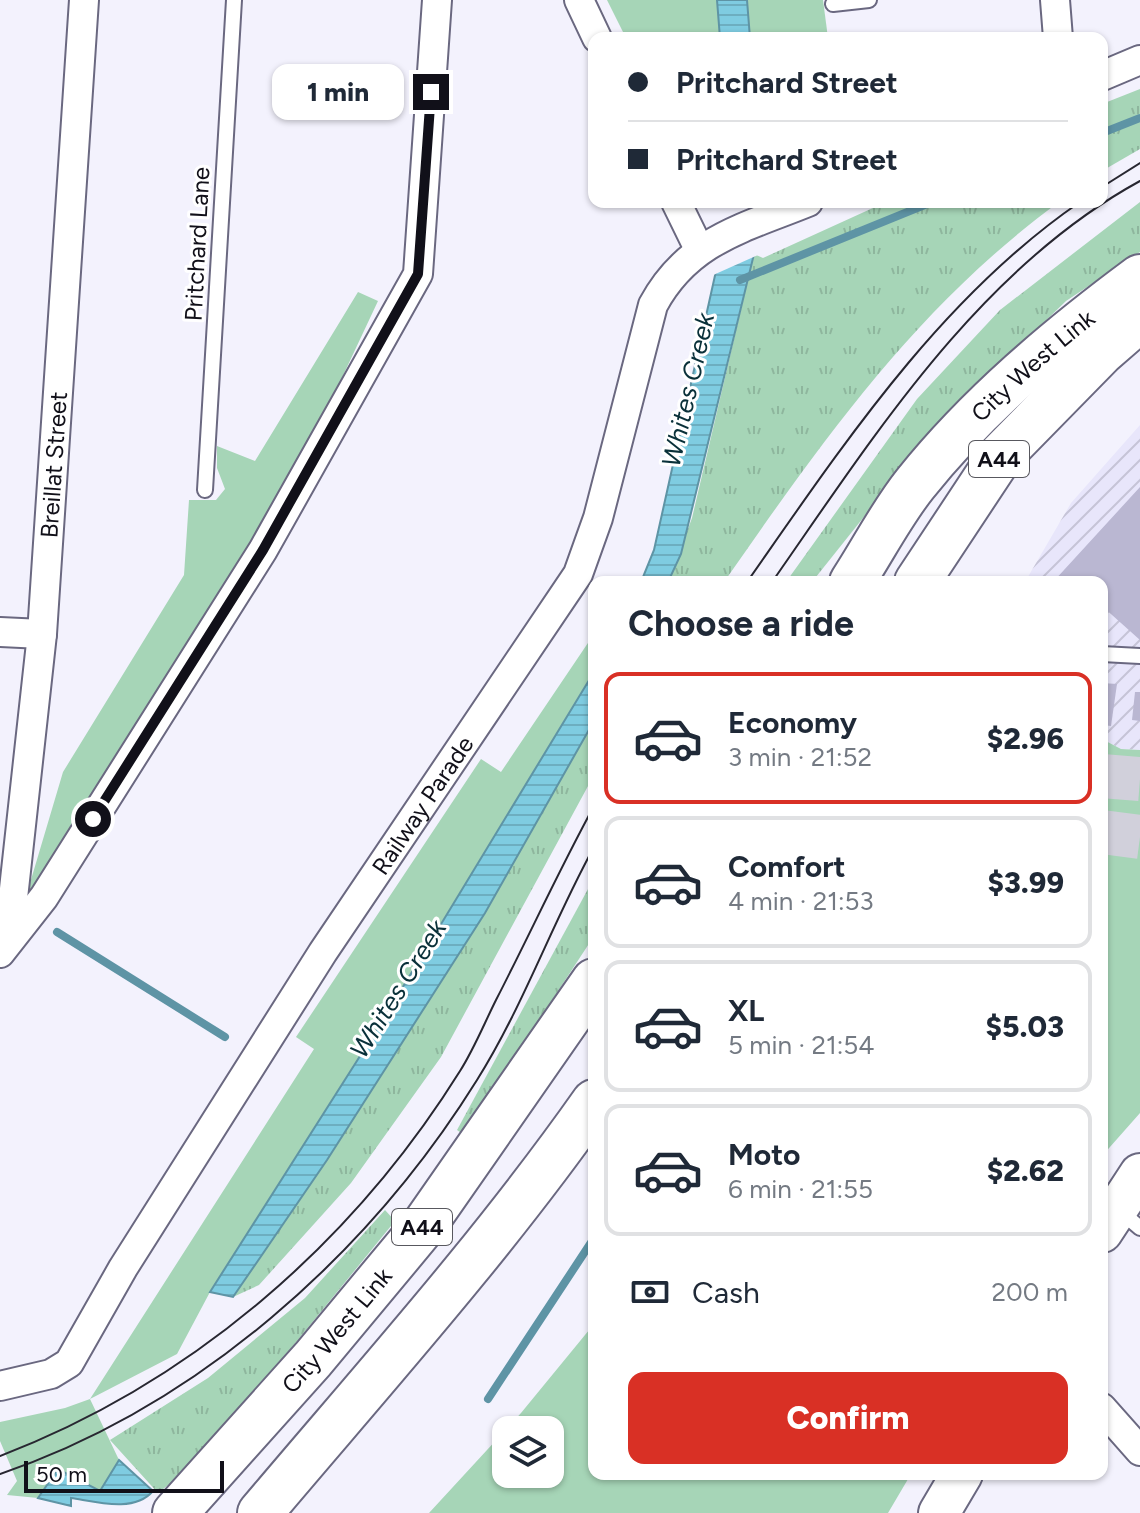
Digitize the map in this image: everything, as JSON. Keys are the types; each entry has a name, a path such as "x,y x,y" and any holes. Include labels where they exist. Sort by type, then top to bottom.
{"highway":[{"name":"City West Link","path":"856,576 914,485 982,411 1046,353 1140,277"},
{"name":"City West Link","path":"921,576 1001,455 1101,353 1140,319"},
{"name":"City West Link","path":"175,1513 313,1359 422,1228 588,990"},
{"name":"A44","path":"260,1513 463,1275 540,1179 588,1111"}],"main road":[{"path":"1120,1223 1140,1174"},
{"path":"939,1513 958,1480"}],"street":[{"name":"Breillat Street","path":"0,926 13,898 42,634 84,0"},
{"path":"0,953 44,897 263,550 418,274 437,0"},
{"path":"579,0 594,32"},
{"path":"1055,0 1058,32"},
{"path":"1108,73 1140,60"},
{"path":"681,208 708,244 793,208"},
{"name":"Railway Parade","path":"0,1386 61,1370 76,1352 123,1268 323,952 578,574 598,518 653,305 665,283 708,244"},
{"path":"0,632 42,634"},
{"path":"1108,1415 1140,1451"}],"lane":[{"name":"Pritchard Lane","path":"205,490 234,0"},
{"path":"833,4 869,0"},
{"path":"1108,654 1140,656"}],"shaded area":[{"path":"1140,425 1140,750 1121,749 1108,742 1108,576 1028,576 1071,503"}],"green space":[{"path":"607,0 823,0 827,32 623,32"},
{"path":"1140,89 1140,149 1108,168 1108,102"},
{"path":"1140,202 1140,252 1066,301 934,429 817,576 790,576 917,399 1000,310"},
{"path":"873,208 1051,208 1008,242 917,330 836,427 728,576 670,576 692,518 754,254 763,258"},
{"path":"358,292 378,301 324,416 256,535 22,910 63,772 184,575 189,500 216,500 225,489 217,468 217,446 255,461"},
{"path":"588,643 588,682 381,1023 210,1292 177,1354 90,1399 314,1049 296,1037 481,759 501,772"},
{"path":"588,732 588,786 441,1057 351,1183 259,1285 233,1297 327,1160 485,913"},
{"path":"1108,742 1121,749 1140,750 1140,1113 1108,1149"},
{"path":"588,889 588,945 464,1135 457,1130"},
{"path":"385,1210 395,1221 200,1460 158,1493 110,1440 208,1378 305,1298"},
{"path":"588,1331 588,1480 907,1480 888,1513 429,1513 492,1445 492,1488 564,1488 564,1416 518,1416"},
{"path":"90,1399 119,1460 100,1491 58,1469 38,1498 7,1495 17,1481 0,1441 0,1422 65,1408"}],"water":[{"path":"717,0 747,0 750,32 720,32"},
{"name":"Whites Creek","path":"754,254 681,554 671,576 643,576 654,550 716,271"},
{"name":"Whites Creek","path":"588,682 588,732 485,913 327,1160 233,1297 210,1292 381,1023"},
{"path":"119,1460 153,1491 145,1498 115,1504 71,1498 71,1506 38,1498 58,1469 100,1491"}],"pier":[{"path":"723,208 761,208 758,255 711,276"}],"building":[{"path":"1140,487 1140,640 1108,611 1108,576 1058,576"},
{"path":"1108,683 1117,684 1111,726 1108,726"},
{"path":"1135,692 1140,692 1140,721 1132,720"}],"waterway":[{"path":"1108,131 1140,118"},
{"path":"740,280 917,208"},
{"path":"57,932 225,1037"},
{"path":"488,1399 588,1247"}],"tunnel":[{"path":"1108,776 1140,779"},
{"path":"1108,833 1140,837"}],"tram line":[{"path":"1108,183 1140,163"},
{"path":"1108,201 1140,181"},
{"path":"751,576 858,427 938,328 1029,240 1072,208"},
{"path":"776,576 850,470 934,360 980,308 1029,260 1098,208"},
{"path":"0,1456 70,1426 137,1389 201,1348 261,1301 317,1250 369,1194 417,1134 465,1063 588,818"},
{"path":"0,1474 73,1445 142,1409 209,1366 272,1318 330,1264 384,1206 433,1144 477,1080 509,1023 588,859"}],"route":[{"path":"93,819 263,550 418,274 431,92"}]}
